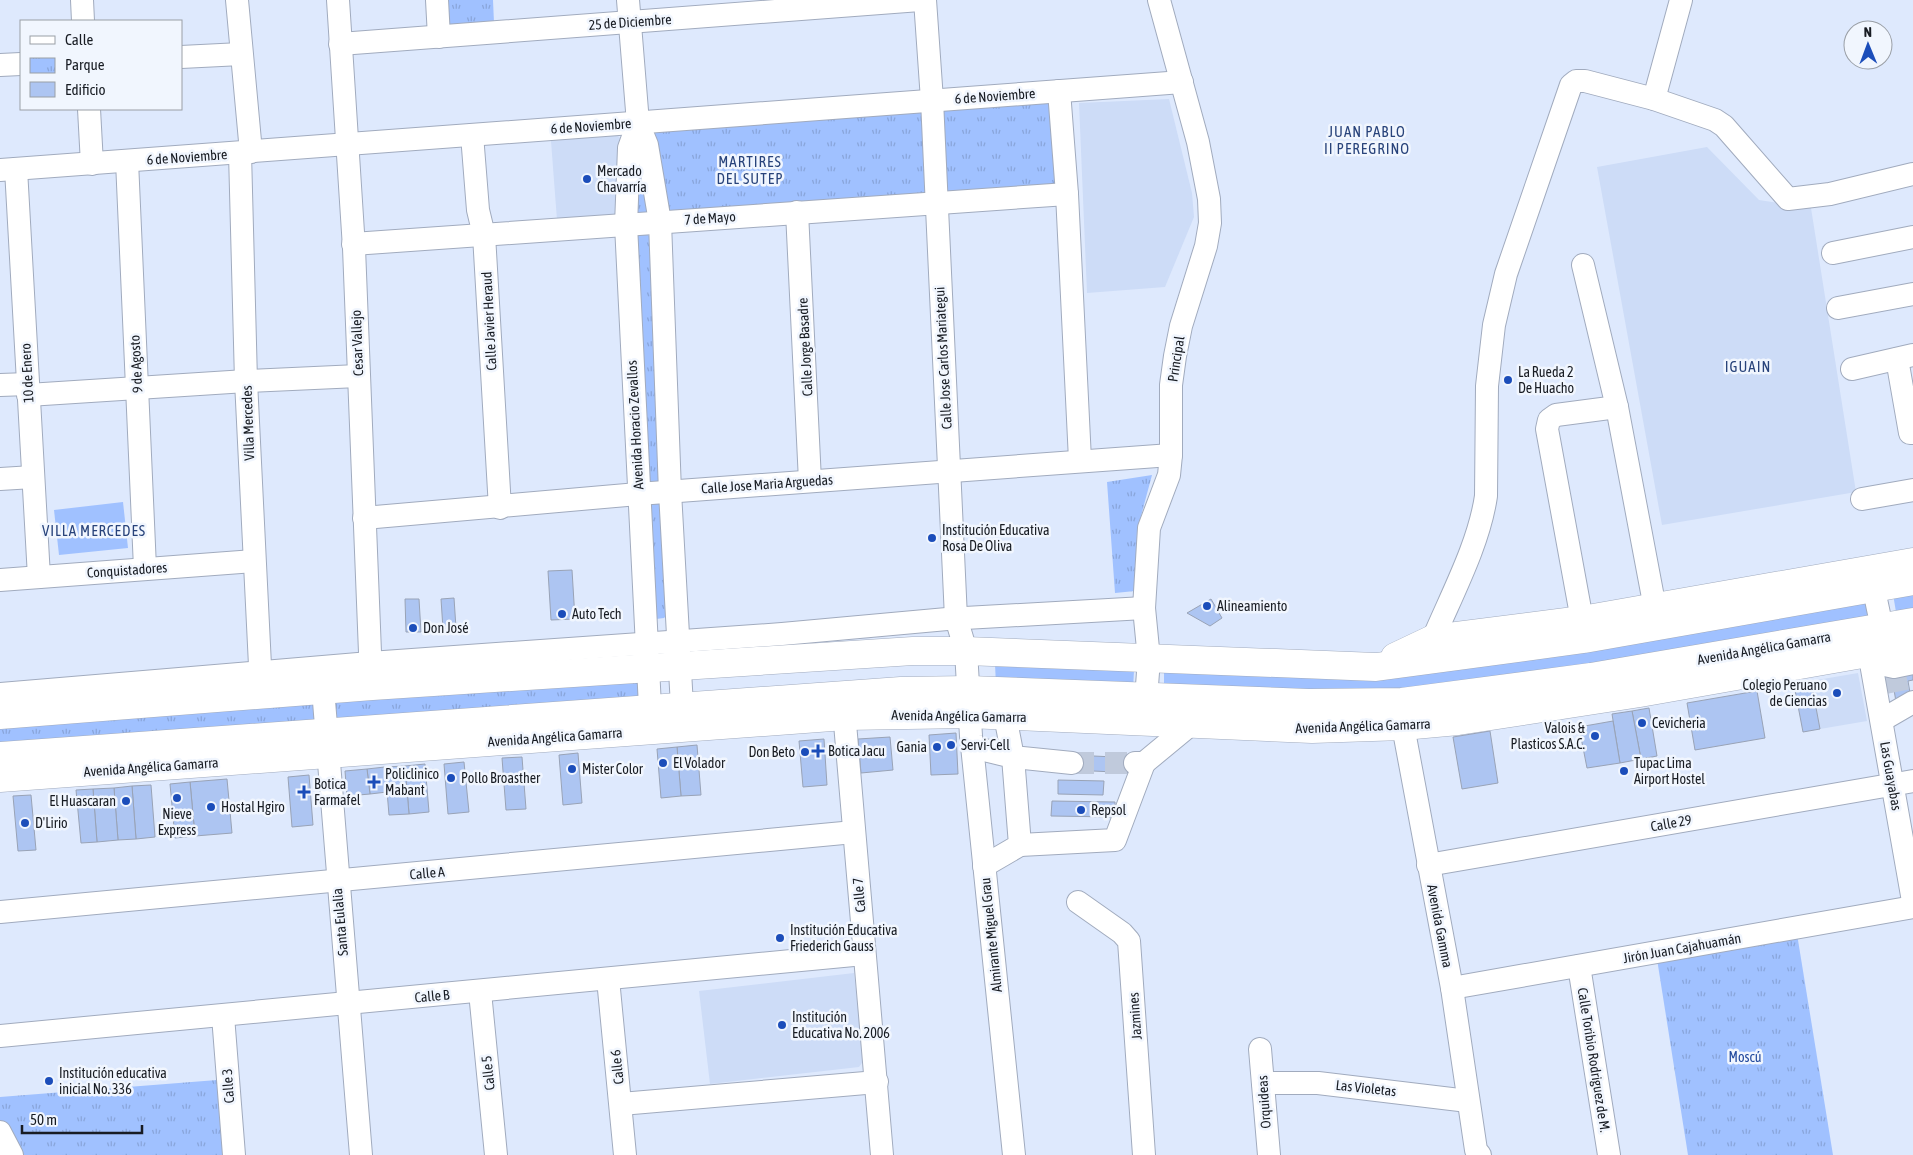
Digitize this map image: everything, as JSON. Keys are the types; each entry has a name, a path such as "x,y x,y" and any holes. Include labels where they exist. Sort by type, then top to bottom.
{"main road":[{"path":"1872,579 1913,562"},
{"path":"0,715 261,683 322,690 371,674 679,653 966,651 1376,667 1584,639 1656,617 1872,579 1913,581"},
{"path":"1376,667 1433,639 1582,620 1656,617"},
{"name":"Avenida Angélica Gamarra","path":"969,702 1005,716 1356,703 1403,714 1458,721 1891,654 1913,622"},
{"name":"Avenida Angélica Gamarra","path":"0,778 326,743 844,705 969,702 1145,710 1190,725 1312,729 1403,714"},
{"name":"Avenida Angélica Gamarra","path":"0,756 326,743"}],"street":[{"path":"82,0 83,20"},
{"name":"Villa Mercedes","path":"238,0 245,152 246,380 261,683"},
{"name":"Cesar Vallejo","path":"338,0 353,244 371,674"},
{"path":"437,0 439,37"},
{"name":"Avenida Horacio Zevallos","path":"628,0 638,122 647,146 660,222 670,492 683,717"},
{"name":"25 de Diciembre","path":"340,44 629,22 727,7 920,0"},
{"name":"Calle Jose Carlos Mariategui","path":"925,0 932,100 956,618 966,651 969,702"},
{"name":"Principal","path":"1145,710 1149,659 1144,608 1149,528 1169,475 1172,385 1175,356 1181,326 1206,246 1210,223 1209,199 1198,142 1159,0"},
{"path":"1654,99 1681,0"},
{"path":"182,57 241,54"},
{"path":"0,65 20,64"},
{"path":"1433,639 1484,513 1490,354 1506,274 1572,85 1576,81 1654,99 1715,120 1724,126 1788,199 1830,194 1913,174"},
{"name":"6 de Noviembre","path":"8,170 1182,82"},
{"path":"1059,91 1067,194 1080,460"},
{"path":"88,110 92,164"},
{"name":"Avenida Horacio Zevallos","path":"638,122 629,148 626,225 638,494 651,719"},
{"name":"Calle Javier Heraud","path":"472,135 478,210 484,234 500,508"},
{"name":"9 de Agosto","path":"127,161 145,568"},
{"name":"10 de Enero","path":"8,170 28,389 39,576"},
{"name":"7 de Mayo","path":"353,244 1067,194"},
{"name":"Calle Jorge Basadre","path":"797,212 810,481"},
{"path":"1833,252 1913,237"},
{"path":"1583,265 1617,407 1656,617"},
{"path":"1838,308 1913,294"},
{"path":"1852,369 1905,357 1910,433 1913,433"},
{"path":"0,385 28,389 138,388 246,380 358,376"},
{"path":"1582,620 1547,429 1549,420 1556,415 1617,407"},
{"name":"Calle Jose Maria Arguedas","path":"364,518 500,508 638,494 1080,460 1171,455"},
{"path":"0,479 33,477"},
{"path":"1862,499 1913,490"},
{"name":"Conquistadores","path":"0,580 254,560"},
{"name":"Las Guayabas","path":"1872,579 1891,654 1882,720 1903,783 1913,901"},
{"path":"679,653 956,618 1144,608"},
{"path":"0,694 261,683 371,674"},
{"name":"Santa Eulalia","path":"322,690 361,1155"},
{"name":"Almirante Miguel Grau","path":"969,702 1014,1155"},
{"path":"1882,720 1905,703"},
{"name":"Calle 7","path":"844,705 882,1155"},
{"name":"Avenida Gamma","path":"1403,714 1428,866 1452,988 1468,1101 1478,1152"},
{"path":"1005,716 1013,757 1020,845"},
{"path":"984,866 1020,845 1116,840 1139,763 1190,725"},
{"path":"972,746 1013,757 1072,763"},
{"name":"Calle 29","path":"1428,866 1903,783"},
{"name":"Calle A","path":"0,912 854,832"},
{"name":"Jazmines","path":"1078,902 1122,933 1129,941 1144,1155"},
{"name":"Jirón Juan Cajahuamán","path":"1452,988 1913,907"},
{"name":"Calle B","path":"0,1036 480,992 864,954"},
{"name":"Calle Toribio Rodriguez de M.","path":"1580,966 1609,1155"},
{"name":"Calle 6","path":"608,979 625,1155"},
{"name":"Calle 5","path":"480,992 496,1155"},
{"name":"Calle 3","path":"223,1016 234,1155"},
{"name":"Orquideas","path":"1260,1049 1268,1155"},
{"path":"620,1104 877,1082"},
{"name":"Las Violetas","path":"1263,1083 1318,1083 1468,1101"},
{"path":"0,1132 12,1155"}],"shaded area":[{"path":"1169,99 1192,193 1194,217 1165,287 1087,293 1079,103"},
{"name":"Mercado Chavarría","path":"617,135 622,140 618,218 557,220 551,141"},
{"path":"1707,147 1759,200 1811,208 1856,492 1662,525 1597,167"},
{"name":"Colegio Peruano de Ciencias","path":"1858,673 1867,721 1820,729 1811,681"},
{"name":"Institución Educativa No. 2006","path":"854,973 864,1060 859,1067 710,1084 699,991"}],"green space":[{"path":"442,0 493,0 494,23 444,26"},
{"path":"1053,103 1057,186 946,192 940,111"},
{"path":"924,112 929,195 670,214 653,130"},
{"path":"639,157 654,219 632,220"},
{"path":"639,235 648,235 653,240 664,482 649,486 633,241"},
{"path":"1152,475 1137,531 1135,591 1115,593 1107,482"},
{"path":"123,502 128,548 59,555 54,510"},
{"path":"652,503 660,503 669,613 664,618 656,619 645,506"},
{"path":"1913,591 1913,609 1896,612 1893,594"},
{"path":"1865,597 1872,621 1519,683 1397,692 1164,688 1164,669 1365,674"},
{"path":"995,664 1134,670 1133,691 996,685"},
{"path":"637,675 639,700 331,723 329,698"},
{"path":"316,699 317,725 0,748 0,723"},
{"name":"Moscú","path":"1797,934 1833,1155 1688,1155 1657,959"},
{"path":"217,1080 224,1155 17,1155 0,1122 0,1097"}],"building":[{"path":"572,570 575,619 551,620 548,571"},
{"path":"454,598 456,628 443,629 441,599"},
{"path":"405,599 419,599 421,632 406,632"},
{"name":"Alineamiento","path":"1211,599 1222,618 1210,626 1187,613"},
{"path":"1913,667 1913,680 1908,681 1911,699 1896,702 1891,671"},
{"path":"1811,681 1820,729 1803,732 1794,685"},
{"path":"1757,691 1765,738 1695,750 1687,703"},
{"path":"1649,708 1657,756 1641,759 1632,711"},
{"path":"1632,711 1641,759 1620,763 1612,714"},
{"path":"1613,721 1620,763 1587,768 1579,727"},
{"path":"1490,731 1498,783 1462,789 1453,737"},
{"path":"956,733 958,774 931,775 929,735"},
{"path":"890,737 893,770 861,773 858,739"},
{"path":"824,739 827,785 803,787 799,741"},
{"path":"697,745 701,795 681,796 677,747"},
{"path":"677,747 681,796 661,798 657,749"},
{"path":"578,753 582,803 563,805 559,755"},
{"path":"1073,755 1135,758 1135,773 1072,770"},
{"path":"522,757 526,809 506,810 502,758"},
{"path":"464,762 469,812 448,814 444,764"},
{"path":"425,764 429,812 409,814 405,766"},
{"path":"405,766 409,814 389,815 385,767"},
{"path":"385,767 387,792 370,794 367,769"},
{"path":"367,769 370,794 347,796 345,771"},
{"path":"309,775 313,825 292,827 288,777"},
{"name":"Hostal Hgiro","path":"227,779 232,833 195,836 190,782"},
{"path":"1058,780 1104,781 1103,795 1058,794"},
{"path":"190,782 195,836 175,838 170,784"},
{"path":"151,785 155,837 136,839 132,786"},
{"path":"132,786 136,839 118,840 114,788"},
{"path":"114,788 118,840 97,842 93,789"},
{"path":"93,789 97,842 81,843 76,790"},
{"name":"D'Lirio","path":"31,795 36,850 18,851 13,796"},
{"path":"1052,801 1115,802 1115,817 1051,816"}],"tunnel":[{"path":"1894,670 1900,701"},
{"path":"1072,763 1135,763"}],"place":[{"name":"Mercado Chavarría","path":"587,179"},
{"name":"La Rueda 2 De Huacho","path":"1508,380"},
{"name":"Institución Educativa Rosa De Oliva","path":"932,538"},
{"name":"Alineamiento","path":"1207,606"},
{"name":"Auto Tech","path":"562,614"},
{"name":"Don José","path":"413,628"},
{"name":"Colegio Peruano de Ciencias","path":"1837,693"},
{"name":"Cevicheria","path":"1642,723"},
{"name":"Valois & Plasticos S.A.C.","path":"1595,736"},
{"name":"Servi-Cell","path":"951,745"},
{"name":"Gania","path":"937,747"},
{"name":"Botica Jacu","path":"818,751"},
{"name":"Don Beto","path":"805,752"},
{"name":"El Volador","path":"663,763"},
{"name":"Mister Color","path":"572,769"},
{"name":"Tupac Lima Airport Hostel","path":"1624,771"},
{"name":"Pollo Broasther","path":"451,778"},
{"name":"Policlinico Mabant","path":"374,782"},
{"name":"Botica Farmafel","path":"304,792"},
{"name":"Nieve Express","path":"177,798"},
{"name":"El Huascaran","path":"126,801"},
{"name":"Hostal Hgiro","path":"211,807"},
{"name":"Repsol","path":"1081,810"},
{"name":"D'Lirio","path":"25,823"},
{"name":"Institución Educativa Friederich Gauss","path":"780,938"},
{"name":"Institución Educativa No. 2006","path":"782,1025"},
{"name":"Institución educativa inicial No. 336","path":"49,1081"}],"district":[{"name":"JUAN PABLO II PEREGRINO","path":"1367,140"},
{"name":"MARTIRES DEL SUTEP","path":"750,170"},
{"name":"IGUAIN","path":"1748,367"},
{"name":"VILLA MERCEDES","path":"94,531"}]}
